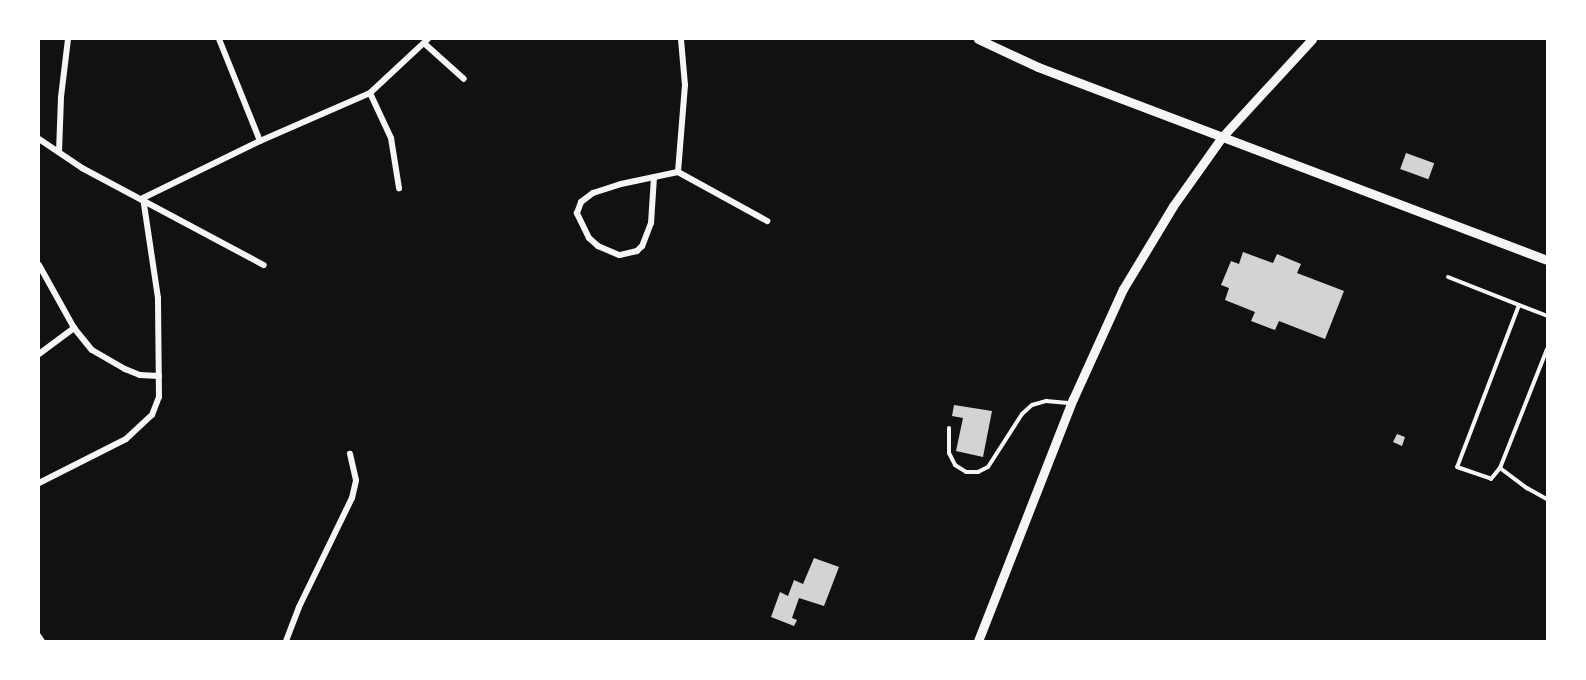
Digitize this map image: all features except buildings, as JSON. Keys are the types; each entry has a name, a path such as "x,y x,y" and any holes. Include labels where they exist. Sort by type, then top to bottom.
{"street":[{"path":"58,152 61,97 68,39"},
{"path":"219,39 260,141"},
{"path":"678,172 685,85 681,39"},
{"path":"978,39 1038,67 1547,260"},
{"path":"978,641 1071,403 1124,289 1173,206 1222,137 1312,39"},
{"path":"143,198 260,141 370,93 427,41 464,79"},
{"path":"370,93 391,138 399,188"},
{"path":"39,139 82,168 143,198 264,265"},
{"path":"654,177 651,223 642,246 637,251 619,255 598,246 589,238 577,213 581,202 605,188 654,177 678,172 767,221"},
{"path":"39,483 126,439 141,428 152,415 159,397 158,298 143,198"},
{"path":"39,265 74,328 92,350 109,361 140,375 159,376"},
{"path":"39,354 74,328"},
{"path":"286,641 299,607 352,498 356,480 350,454"}],"lane":[{"path":"1448,277 1547,316"},
{"path":"1519,305 1456,466 1491,479 1500,468 1547,348"},
{"path":"949,429 949,453 955,465 966,472 978,472 988,467 1022,414 1032,405 1046,401 1071,403"},
{"path":"1500,468 1527,488 1547,499"},
{"path":"39,635 43,641"}]}
